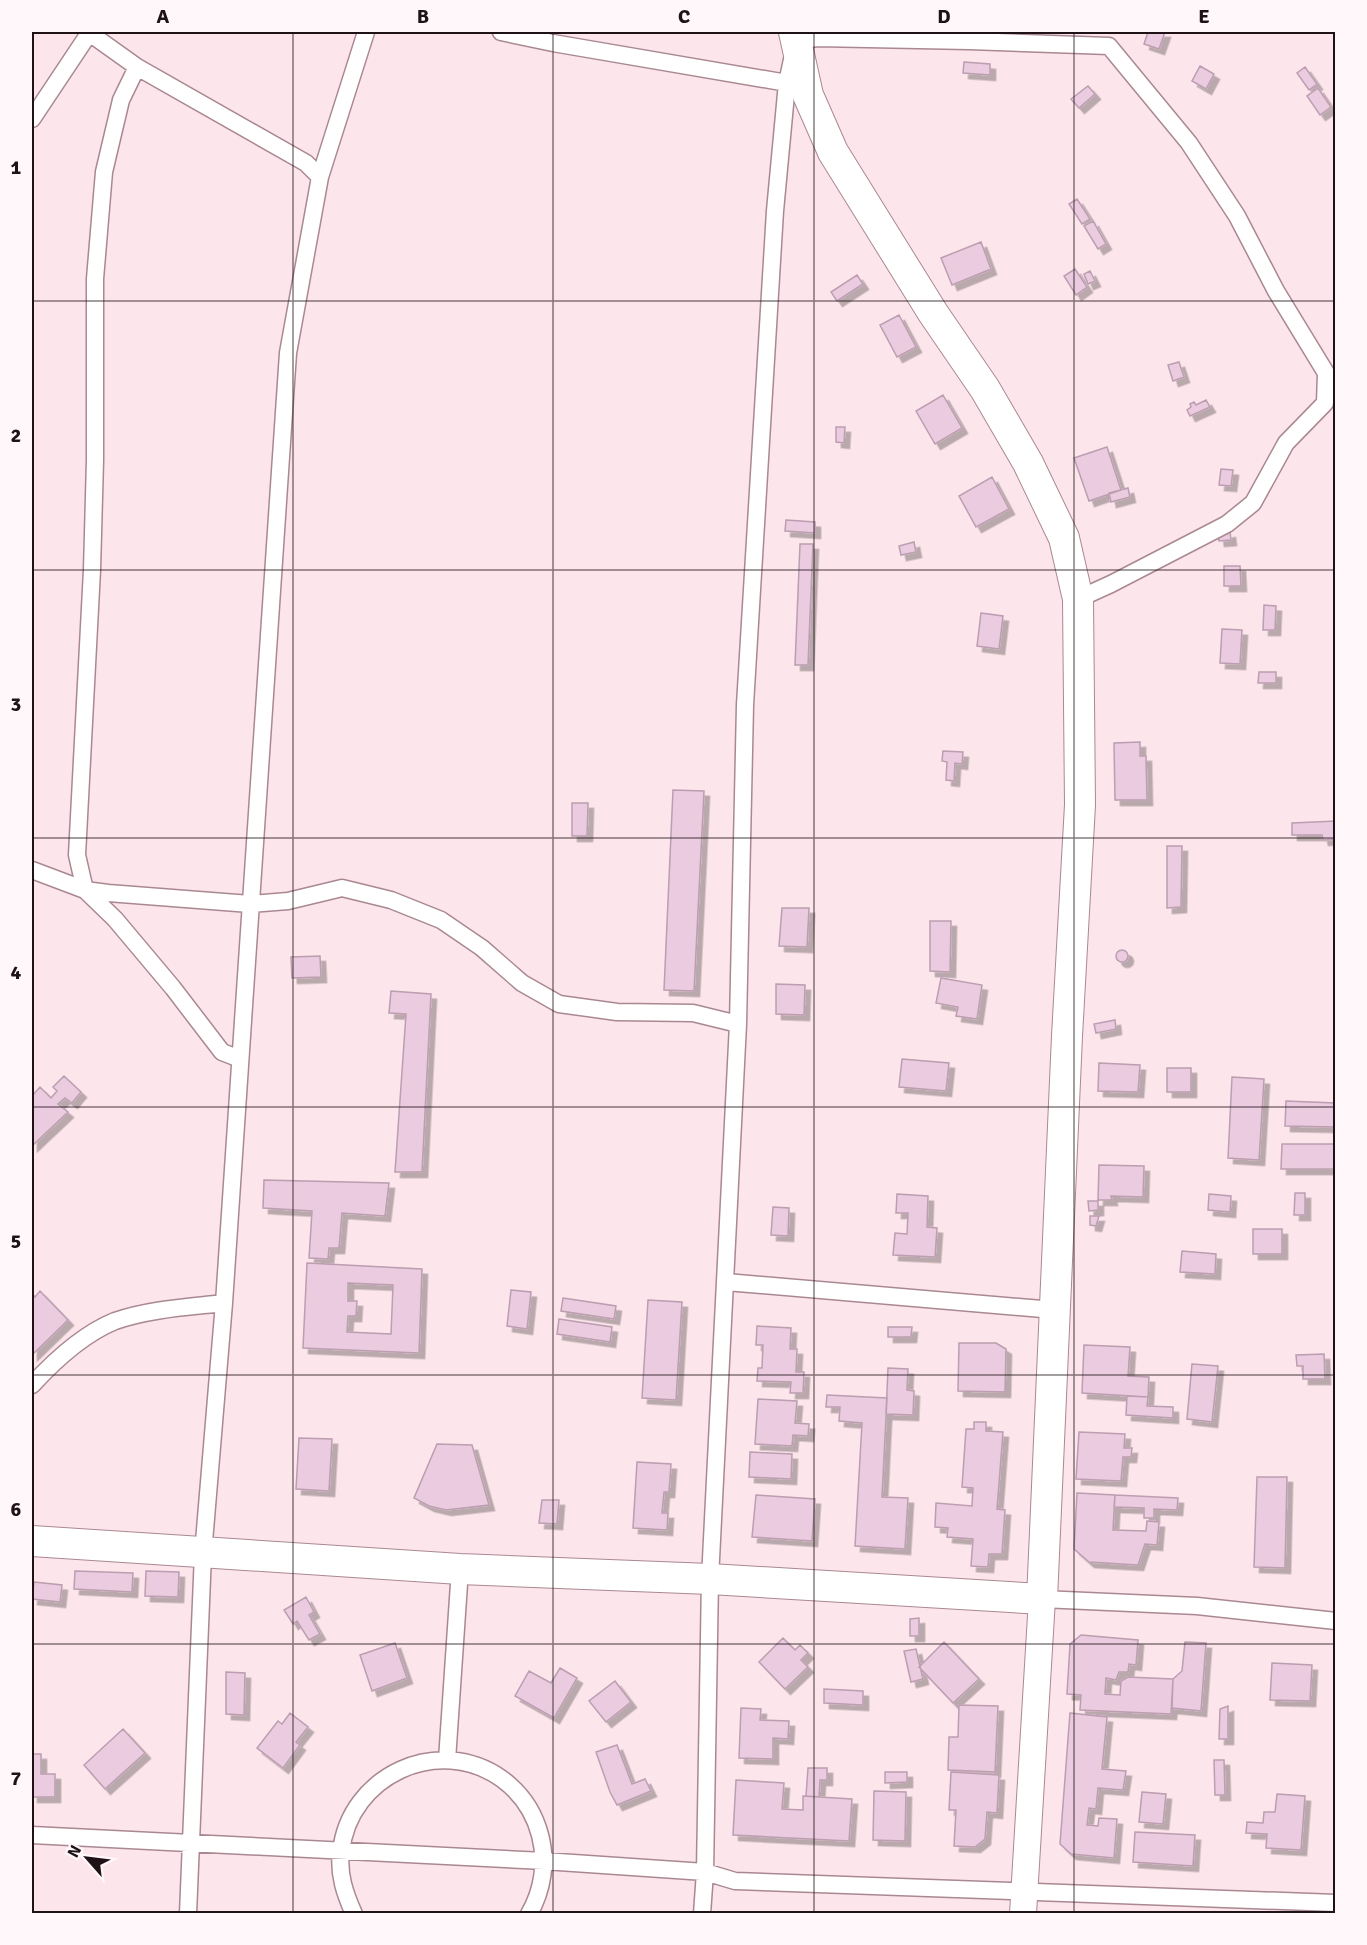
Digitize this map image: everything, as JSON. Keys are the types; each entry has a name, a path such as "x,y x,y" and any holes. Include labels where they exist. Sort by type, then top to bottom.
{"highway":[{"path":"32,1541 203,1554 460,1569 710,1579 1042,1599 1066,1036 1080,805 1078,599 1064,538 1028,463 985,389 933,313 833,152 808,95 795,36"}],"main road":[{"path":"1023,1903 1042,1599"}],"street":[{"path":"32,119 89,32 137,67 306,163 320,177"},
{"path":"188,1914 203,1554 224,1303 288,353 320,177 366,32"},
{"path":"501,32 787,83"},
{"path":"702,1914 705,1872 710,1579 738,1024 745,705 775,211 787,83 795,36 1109,46 1189,143 1237,216 1276,291 1326,373 1325,404 1286,443 1253,503 1227,524 1078,599"},
{"path":"137,67 120,100 104,172 95,279 95,460 92,570 77,855 85,890 115,919 137,945 222,1052 240,1059"},
{"path":"32,870 85,890 250,904 288,901 342,888 391,900 441,920 482,948 522,983 559,1004 617,1012 693,1013 738,1024"},
{"path":"726,1282 1054,1310"},
{"path":"32,1385 49,1366 77,1343 115,1322 155,1312 224,1303"},
{"path":"447,1760 460,1569"},
{"path":"1042,1599 1197,1606 1335,1621"},
{"path":"354,1914 342,1882 341,1852 351,1816 371,1789 398,1769 430,1760 447,1760 480,1767 495,1774 512,1788 530,1810 537,1826 544,1861 539,1892 529,1914"},
{"path":"32,1835 191,1845 544,1861 705,1872 735,1881 1023,1903 1335,1904"}],"building":[{"path":"1148,32 1165,32 1159,49 1144,44"},
{"path":"964,62 990,64 990,75 963,73"},
{"path":"1200,66 1214,74 1206,89 1192,81"},
{"path":"1305,67 1317,84 1309,90 1297,73"},
{"path":"1088,86 1095,94 1079,108 1071,99"},
{"path":"1318,88 1331,107 1320,115 1307,96"},
{"path":"1077,199 1090,219 1082,224 1069,204"},
{"path":"1093,221 1106,244 1098,249 1084,226"},
{"path":"981,242 991,269 952,285 941,258"},
{"path":"1075,269 1087,287 1076,295 1064,276"},
{"path":"1090,271 1095,281 1088,284 1084,274"},
{"path":"857,275 863,284 837,301 831,292"},
{"path":"899,315 916,347 897,357 880,325"},
{"path":"1179,362 1184,377 1173,381 1168,365"},
{"path":"943,395 962,428 935,444 916,411"},
{"path":"1206,400 1210,407 1190,416 1187,410 1191,407 1190,404 1194,402 1196,405"},
{"path":"836,427 845,427 844,443 836,442"},
{"path":"1107,447 1121,490 1089,501 1074,458"},
{"path":"1221,469 1233,470 1231,486 1219,485"},
{"path":"992,477 1009,509 976,527 959,496"},
{"path":"1128,488 1130,497 1111,502 1109,493"},
{"path":"786,520 815,522 815,533 785,531"},
{"path":"1230,532 1231,540 1219,541 1218,534"},
{"path":"914,542 916,552 901,555 899,546"},
{"path":"800,544 813,544 808,665 795,665"},
{"path":"1224,566 1240,566 1241,586 1224,586"},
{"path":"1264,605 1276,606 1275,630 1263,630"},
{"path":"981,613 1003,616 999,649 977,646"},
{"path":"1222,629 1242,630 1240,664 1220,663"},
{"path":"1259,672 1276,672 1276,683 1258,683"},
{"path":"1140,742 1140,756 1146,756 1147,800 1115,800 1114,743"},
{"path":"943,751 963,752 962,764 955,763 954,781 946,780 947,762 942,761"},
{"path":"673,790 704,791 694,991 664,990"},
{"path":"572,803 588,803 587,836 572,836"},
{"path":"1336,821 1336,839 1323,840 1322,835 1292,835 1292,823"},
{"path":"1167,846 1182,846 1181,907 1167,908"},
{"path":"782,908 809,908 807,947 779,946"},
{"path":"930,921 951,921 950,972 930,971"},
{"path":"1124,950 1127,951 1127,961 1120,962 1117,961 1116,954 1117,951"},
{"path":"320,956 321,977 292,978 291,957"},
{"path":"941,978 982,985 977,1019 956,1016 958,1007 936,1003"},
{"path":"776,984 805,985 804,1015 776,1014"},
{"path":"391,991 431,994 422,1172 395,1172 406,1014 389,1013"},
{"path":"1115,1020 1116,1029 1096,1033 1094,1024"},
{"path":"902,1059 949,1063 946,1091 899,1087"},
{"path":"1099,1063 1140,1065 1138,1092 1098,1091"},
{"path":"1167,1068 1191,1068 1191,1092 1167,1092"},
{"path":"64,1076 81,1092 72,1103 65,1098 58,1104 68,1112 32,1146 32,1096 40,1087 51,1098 57,1091 53,1087"},
{"path":"1232,1077 1264,1079 1259,1160 1228,1158"},
{"path":"1286,1101 1336,1103 1336,1127 1285,1126"},
{"path":"1282,1144 1336,1144 1336,1169 1281,1169"},
{"path":"1099,1165 1144,1166 1143,1197 1111,1196 1112,1200 1098,1200"},
{"path":"264,1180 389,1183 385,1216 342,1213 339,1248 329,1248 328,1259 309,1258 312,1211 263,1208"},
{"path":"1295,1193 1305,1193 1305,1215 1294,1215"},
{"path":"897,1194 928,1196 927,1227 937,1228 935,1257 893,1255 895,1233 907,1234 908,1213 896,1213"},
{"path":"1209,1194 1231,1196 1230,1212 1208,1210"},
{"path":"1088,1201 1098,1201 1098,1210 1089,1211"},
{"path":"773,1207 789,1208 788,1236 771,1235"},
{"path":"1090,1216 1099,1216 1096,1226 1090,1225"},
{"path":"1253,1229 1282,1229 1282,1254 1253,1254"},
{"path":"1182,1251 1216,1254 1215,1274 1180,1272"},
{"path":"307,1263 422,1269 419,1353 303,1348","holes":["348,1283 393,1285 391,1334 347,1332 348,1316 356,1316 357,1301 348,1301"]},
{"path":"511,1290 531,1292 527,1329 507,1326"},
{"path":"40,1291 68,1320 32,1355 32,1293 35,1297"},
{"path":"563,1298 616,1306 614,1319 561,1311"},
{"path":"648,1300 682,1302 676,1400 642,1398"},
{"path":"559,1319 612,1327 610,1342 557,1334"},
{"path":"757,1326 791,1328 790,1349 797,1349 796,1372 804,1372 803,1393 790,1393 791,1382 757,1381 758,1368 762,1368 763,1345 756,1345"},
{"path":"888,1327 912,1327 911,1337 888,1337"},
{"path":"959,1343 996,1343 1006,1349 1005,1392 958,1391"},
{"path":"1084,1345 1130,1347 1128,1376 1149,1377 1148,1397 1082,1393"},
{"path":"1324,1354 1325,1379 1303,1379 1303,1366 1297,1366 1296,1355"},
{"path":"1192,1364 1218,1366 1212,1422 1187,1419"},
{"path":"888,1368 908,1369 907,1390 914,1391 913,1415 886,1414"},
{"path":"827,1395 887,1398 882,1497 908,1498 905,1549 855,1546 862,1423 839,1421 840,1407 826,1407"},
{"path":"1127,1396 1148,1397 1147,1406 1173,1407 1173,1418 1126,1415"},
{"path":"758,1399 797,1401 795,1423 809,1424 808,1436 793,1435 792,1446 755,1444"},
{"path":"974,1422 986,1422 986,1431 1003,1432 997,1509 1005,1510 1002,1554 989,1554 988,1567 971,1566 973,1539 947,1537 948,1528 935,1527 936,1503 972,1506 973,1488 962,1487 966,1429 974,1429"},
{"path":"1079,1432 1125,1434 1124,1448 1132,1448 1131,1457 1123,1457 1121,1481 1076,1479"},
{"path":"299,1438 332,1439 329,1491 296,1489"},
{"path":"437,1444 472,1445 489,1505 446,1510 429,1506 414,1498"},
{"path":"750,1452 792,1454 791,1479 749,1477"},
{"path":"637,1462 671,1464 669,1492 664,1492 662,1513 668,1513 667,1530 633,1528"},
{"path":"1257,1477 1287,1477 1285,1568 1254,1567"},
{"path":"1077,1493 1115,1495 1113,1530 1146,1531 1147,1521 1159,1522 1157,1545 1145,1544 1138,1565 1089,1562 1074,1549"},
{"path":"756,1495 815,1499 812,1541 752,1537"},
{"path":"1115,1495 1178,1498 1177,1510 1154,1509 1154,1518 1144,1518 1144,1508 1114,1507"},
{"path":"542,1500 559,1500 557,1524 539,1523"},
{"path":"75,1571 133,1573 132,1592 74,1589"},
{"path":"146,1571 179,1572 178,1597 145,1596"},
{"path":"34,1582 62,1585 60,1602 32,1599"},
{"path":"306,1597 314,1612 309,1615 320,1634 309,1640 297,1621 293,1624 284,1610"},
{"path":"919,1618 919,1636 910,1636 910,1619"},
{"path":"1081,1635 1138,1640 1136,1665 1129,1664 1128,1672 1119,1672 1116,1680 1106,1678 1105,1694 1120,1695 1121,1681 1128,1677 1173,1679 1171,1714 1080,1710 1081,1695 1067,1694 1070,1644"},
{"path":"783,1638 795,1650 800,1645 808,1653 801,1660 808,1667 785,1689 759,1662"},
{"path":"944,1642 979,1679 953,1703 919,1667"},
{"path":"1185,1642 1206,1643 1201,1711 1172,1708 1173,1679 1182,1671"},
{"path":"395,1643 407,1678 372,1691 360,1655"},
{"path":"916,1649 923,1679 911,1682 904,1651"},
{"path":"1272,1663 1312,1665 1310,1701 1270,1700"},
{"path":"560,1668 577,1678 554,1718 515,1696 529,1671 551,1683"},
{"path":"226,1672 245,1673 244,1715 226,1714"},
{"path":"615,1681 631,1702 606,1722 589,1701"},
{"path":"824,1689 863,1691 863,1705 824,1703"},
{"path":"959,1705 998,1706 995,1772 948,1770 949,1737 958,1737"},
{"path":"1228,1706 1228,1739 1219,1739 1220,1709"},
{"path":"741,1708 761,1709 760,1720 789,1721 788,1739 773,1738 773,1759 739,1758"},
{"path":"290,1713 308,1727 296,1742 300,1745 283,1768 257,1748 278,1721 282,1724"},
{"path":"1070,1713 1107,1717 1102,1769 1126,1771 1123,1790 1098,1788 1096,1809 1089,1808 1087,1825 1098,1826 1099,1818 1117,1819 1114,1858 1071,1854 1060,1844"},
{"path":"123,1729 145,1753 105,1789 84,1765"},
{"path":"617,1745 632,1784 645,1779 651,1791 617,1805 596,1752"},
{"path":"32,1754 41,1754 41,1774 55,1774 55,1797 32,1797"},
{"path":"1214,1760 1224,1760 1225,1795 1215,1795"},
{"path":"808,1768 827,1768 827,1780 820,1780 819,1797 806,1796"},
{"path":"885,1772 907,1772 907,1782 885,1783"},
{"path":"951,1772 999,1775 997,1813 987,1812 985,1839 975,1847 954,1846 956,1810 949,1810"},
{"path":"736,1780 784,1783 782,1809 803,1810 803,1796 852,1799 849,1841 733,1835"},
{"path":"874,1791 906,1792 905,1841 873,1840"},
{"path":"1142,1792 1166,1794 1163,1824 1139,1822"},
{"path":"1277,1794 1305,1796 1301,1850 1266,1848 1267,1834 1246,1833 1247,1822 1263,1823 1264,1812 1275,1812"},
{"path":"1135,1832 1195,1835 1193,1866 1133,1862"},
{"path":"729,1912 786,1913 729,1914"}]}
